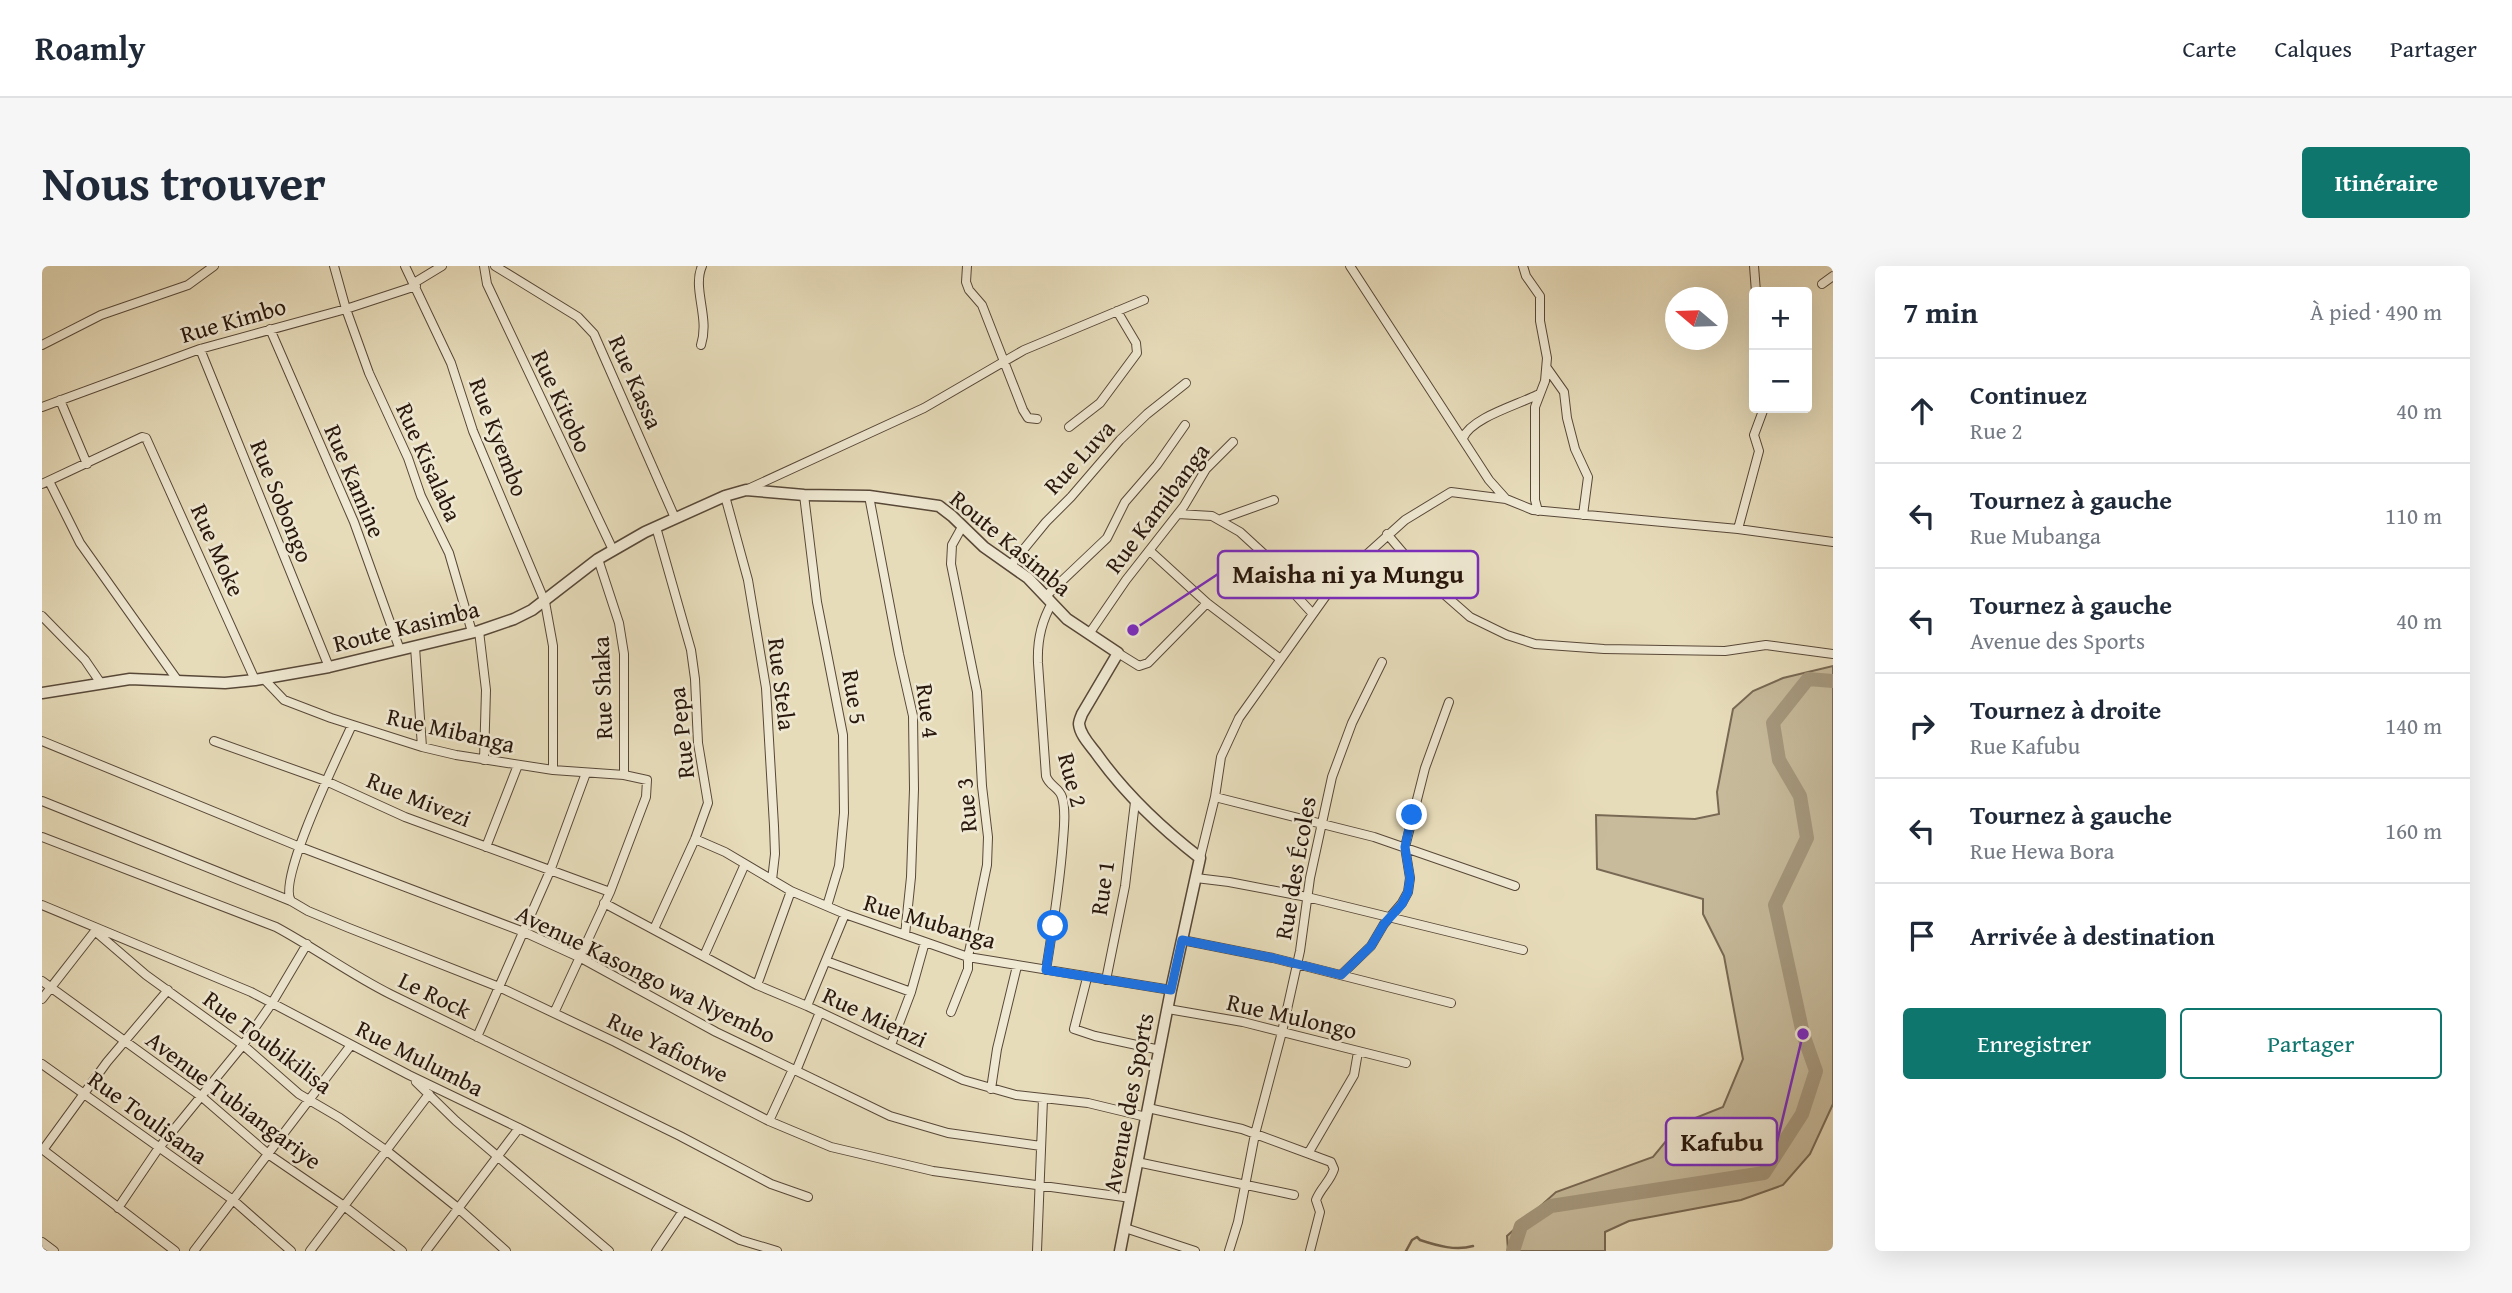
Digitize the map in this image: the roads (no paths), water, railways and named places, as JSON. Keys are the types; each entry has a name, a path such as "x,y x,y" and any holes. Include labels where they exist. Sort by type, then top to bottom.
{"street":[{"path":"42,345 101,315 188,285 214,266"},
{"name":"Rue Kisalaba","path":"334,266 369,373 408,458 421,496 449,552 476,631 486,690 484,760"},
{"path":"405,266 415,284"},
{"name":"Rue Kimbo","path":"42,407 200,349 346,309 415,284 442,266"},
{"name":"Rue Kitobo","path":"484,266 487,284 496,305 613,550"},
{"name":"Rue Kassa","path":"495,266 579,317 594,334 675,518"},
{"path":"701,345 705,334 699,274 702,266"},
{"path":"967,266 966,282 969,290 982,305 1026,415 1028,418 1037,419"},
{"path":"1350,266 1489,480 1506,499"},
{"path":"1523,266 1526,276 1540,296 1540,321 1546,346 1545,381 1535,407 1535,500 1538,511"},
{"path":"1754,266 1756,287"},
{"path":"1822,284 1833,276"},
{"name":"Rue Kyembo","path":"415,284 451,363 473,431 545,602 553,646 553,770"},
{"name":"Route Kasimba","path":"42,693 130,679 225,682 260,679 330,667 514,620 545,602 598,559 656,527 725,496 746,490 924,408 1005,360 1144,300"},
{"path":"1069,427 1100,403 1138,353 1136,343 1117,311"},
{"name":"Rue Kamine","path":"270,329 354,522 400,650"},
{"name":"Rue Sobongo","path":"200,349 330,667"},
{"path":"1547,368 1564,392 1575,449 1588,477 1583,515"},
{"name":"Rue Luva","path":"1010,566 1121,440 1147,414 1186,383"},
{"path":"1463,438 1468,429 1478,423 1538,395"},
{"path":"60,400 87,464 46,482 80,543 178,681"},
{"path":"1738,530 1759,452 1754,435 1762,413"},
{"name":"Rue 2","path":"1046,970 1064,823 1063,799 1046,776 1038,645 1045,616 1050,599 1107,538 1125,502 1157,465 1185,425"},
{"name":"Rue Moke","path":"87,464 144,436 260,679"},
{"name":"Rue Kamibanga","path":"1089,634 1126,580 1178,514 1206,469 1233,442"},
{"name":"Route Kasimba","path":"746,490 804,495 869,496 939,506 984,547 1050,599 1067,619 1139,666 1148,663 1207,603"},
{"name":"Avenue des Sports","path":"1120,1251 1171,990 1215,797 1221,757 1238,718 1279,657 1335,583 1387,534 1451,492 1506,499 1538,511 1833,542"},
{"name":"Rue 5","path":"804,495 817,602 843,735 843,826 839,866 827,906"},
{"name":"Rue Stela","path":"725,496 748,580 766,688 775,854 772,880"},
{"name":"Rue 4","path":"869,496 899,654 914,716 911,864 905,935"},
{"path":"1221,519 1273,500"},
{"path":"1178,514 1212,516 1240,532 1277,566 1291,590 1312,613"},
{"name":"Rue Pepa","path":"654,929 695,839 708,803 698,743 691,650 656,527"},
{"name":"Rue 3","path":"951,1012 968,969 968,957 987,865 988,837 982,786 977,692 951,564 952,545 962,527"},
{"path":"1387,534 1421,574 1470,617 1507,635 1535,644 1604,649 1725,651 1766,645 1833,653"},
{"path":"1150,551 1207,603 1279,657"},
{"name":"Rue Shaka","path":"598,559 619,623 624,654 624,775"},
{"path":"42,616 85,660 100,682"},
{"path":"415,647 422,747"},
{"path":"1118,653 1082,714 1079,724 1083,735 1135,802 1200,858"},
{"name":"Rue des Écoles","path":"1229,1251 1297,964 1307,897 1332,777 1352,723 1382,662"},
{"name":"Rue Mibanga","path":"260,679 284,700 422,747 553,770 643,778 648,783 646,797 610,892"},
{"path":"1341,975 1371,946 1388,918 1402,904 1410,886 1405,847 1425,768 1450,702"},
{"path":"291,901 288,891 300,847 352,725"},
{"name":"Avenue Kasongo wa Nyembo","path":"42,741 300,847 524,932 581,958 716,1032 890,1116 948,1133 1041,1146"},
{"name":"Rue Mivezi","path":"214,741 326,781 405,817 610,892"},
{"path":"486,847 518,765"},
{"path":"477,1037 550,871 586,773"},
{"path":"1215,797 1405,847 1515,886"},
{"name":"Rue Yafiotwe","path":"42,801 499,987 818,1143 933,1171 1131,1198"},
{"name":"Rue 1","path":"1106,980 1125,886 1135,802"},
{"name":"Le Rock","path":"42,838 276,927 307,943 352,975 680,1136 771,1184 808,1197"},
{"name":"Rue Mubanga","path":"695,839 791,891 845,914 968,957 1171,990"},
{"path":"704,956 745,864"},
{"path":"1196,878 1307,897 1523,950"},
{"path":"757,985 791,891"},
{"path":"554,1013 610,892"},
{"name":"Rue Mienzi","path":"604,903 757,985 963,1080 990,1089 1043,1099 1088,1103 1255,1134 1327,1159 1334,1169 1330,1181 1316,1197 1320,1212 1311,1251"},
{"name":"Rue Mulumba","path":"42,905 93,929 251,992 409,1075 740,1240 777,1251"},
{"path":"807,1006 845,914"},
{"path":"42,999 93,929"},
{"name":"Rue Toubikilisa","path":"93,929 146,975 243,1045 299,1094 340,1118 387,1151 506,1251"},
{"path":"1182,940 1297,964 1451,1003"},
{"path":"891,1045 911,992 925,942"},
{"path":"118,1208 158,1149 243,1045 272,1003 307,943"},
{"path":"825,961 911,992"},
{"path":"990,1089 1017,965"},
{"path":"1087,978 1074,1029 1160,1050"},
{"name":"Avenue Tubiangariye","path":"42,981 202,1097 268,1154 344,1206 402,1251"},
{"path":"168,990 107,1062 43,1149 174,1251"},
{"name":"Rue Mulongo","path":"1168,1009 1218,1017 1406,1063"},
{"path":"769,1121 820,1012"},
{"path":"194,1251 351,1045"},
{"path":"1309,1152 1354,1075 1358,1052"},
{"name":"Rue Toulisana","path":"42,1064 233,1200 291,1251"},
{"path":"409,1075 456,1121 608,1251"},
{"path":"310,1251 429,1094"},
{"path":"1037,1251 1043,1099"},
{"path":"426,1251 519,1128"},
{"path":"1137,1162 1294,1195"},
{"path":"656,1251 683,1211"},
{"path":"1125,1228 1195,1251"},
{"path":"42,1242 54,1251"}],"waterway":[{"path":"1513,1251 1521,1226 1551,1206 1764,1173 1802,1114 1816,1071 1803,1034 1775,905 1807,838 1800,796 1779,760 1773,723 1808,679 1833,681"},
{"path":"1406,1251 1417,1237 1447,1247 1473,1246"}],"place":[{"name":"Maisha ni ya Mungu","path":"1133,630"},
{"name":"Kafubu","path":"1803,1034"}]}
